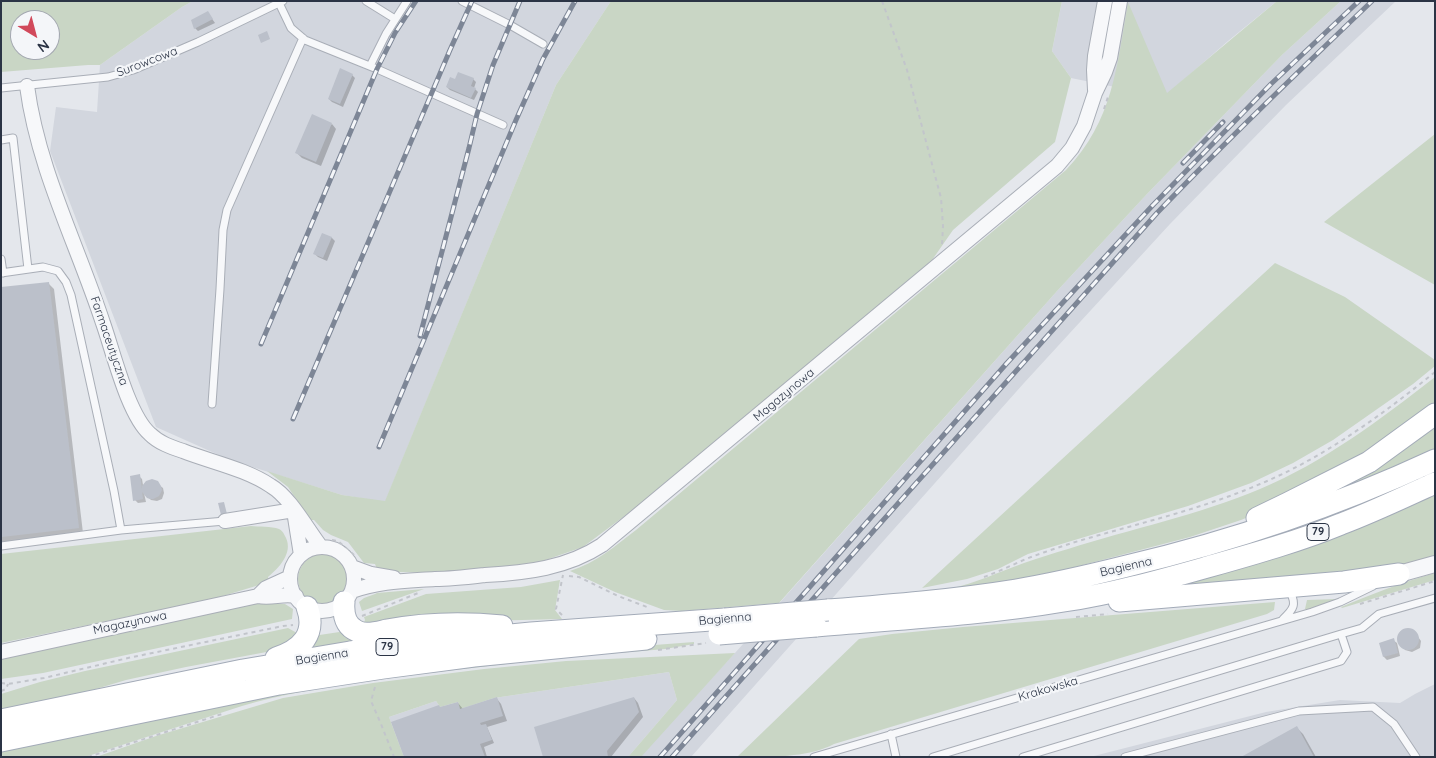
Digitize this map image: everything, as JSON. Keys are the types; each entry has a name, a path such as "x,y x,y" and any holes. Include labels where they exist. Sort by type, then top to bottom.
{"main road":[{"path":"1172,556 1288,503 1370,462 1435,414"},
{"name":"Bagienna","path":"827,620 854,608 1018,590 1090,576 1172,556 1251,532 1355,495 1435,460"},
{"name":"Bagienna","path":"1,741 279,684 474,656 827,620 872,622 984,612 1067,601 1164,579 1272,548 1341,524 1435,483"},
{"path":"1067,601 1098,603 1288,588 1398,574"},
{"path":"348,597 344,614 354,620 356,631 366,633 438,623 501,626 531,634"},
{"path":"243,670 289,654 303,642 307,636 304,610"},
{"name":"Bagienna","path":"1,720 243,670 390,647 531,634 719,632"}],"street":[{"name":"Magazynowa","path":"1095,93 1095,56 1105,1"},
{"name":"Magazynowa","path":"348,597 380,583 522,573 557,566 579,559 592,552 641,514 1057,166 1080,133 1110,58 1120,1"},
{"name":"Farmaceutyczna","path":"27,86 32,119 48,176 130,400 143,427 162,443 270,485 285,497 322,547"},
{"path":"225,521 294,510 301,555"},
{"path":"322,547 337,550 348,560 354,562 354,575 348,597 338,607 323,611 304,610 292,590 290,577 293,565 301,555 310,549 322,547"},
{"name":"Magazynowa","path":"354,562 371,574 404,580"},
{"path":"1398,574 1435,564"},
{"name":"Magazynowa","path":"258,596 266,588 290,577"},
{"name":"Magazynowa","path":"1,652 258,596 267,598 289,595 304,610"}],"lane":[{"path":"366,1 395,19"},
{"path":"370,66 386,34 407,1"},
{"path":"462,1 543,44"},
{"path":"281,2 291,28 305,40 370,66 503,125"},
{"name":"Surowcowa","path":"1,88 108,77 133,70 198,42 281,2"},
{"path":"212,404 223,230 227,210 302,38"},
{"path":"1,140 13,138 28,269"},
{"path":"1,259 2,273 43,268 58,271 66,282 71,295 121,530"},
{"path":"1,546 121,530 225,521"},
{"name":"Krakowska","path":"814,757 1312,612 1340,602 1398,574"},
{"path":"1282,620 1289,614 1294,605 1294,600 1288,588"},
{"path":"933,757 1362,628 1379,614 1435,598"},
{"path":"1023,757 1341,661 1347,652 1341,634"},
{"path":"1124,757 1299,710 1373,707 1394,724 1416,757"},
{"path":"891,734 896,757"}],"path":[{"path":"882,1 907,70 941,198 943,226 939,265"},
{"path":"1002,570 1039,554 1198,507 1275,478 1337,443 1384,411 1435,372"},
{"path":"309,530 316,527 326,539 338,541 354,562"},
{"path":"563,617 556,609 563,576 579,577 650,609"},
{"path":"1359,604 1435,581"},
{"path":"354,620 424,591"},
{"path":"1,683 8,684 44,678 128,658 295,625 304,610"},
{"path":"658,650 687,645 719,632"},
{"path":"376,682 371,701 394,757"},
{"path":"1,691 6,689 8,684"},
{"path":"88,757 227,712"}],"shaded area":[{"path":"193,1 611,1 556,85 385,502 342,495 230,460 156,427 50,151 56,107 97,112 100,65"},
{"path":"1062,1 1277,1 1164,97 1071,78 1052,51"},
{"path":"1341,1 1396,1 1286,105 1170,224 1024,383 691,757 637,757 735,653 1058,290 1147,194 1282,55"},
{"path":"669,672 677,700 628,757 404,757 389,717 436,701 440,707 458,702 460,708 494,698"},
{"path":"1435,684 1435,757 1090,757 1266,712 1340,700 1400,703"}],"green space":[{"path":"1,1 193,1 100,65 1,72"},
{"path":"611,1 1062,1 1052,51 1071,78 1055,142 953,230 930,263 634,509 583,547 534,564 440,573 398,572 377,569 375,564 364,563 348,542 331,535 323,530 314,520 310,520 288,487 267,471 342,495 385,501 556,85"},
{"path":"1277,1 1341,1 1282,55 1147,194 1058,290 779,603 682,611 664,610 615,592 570,571 597,559 636,530 1066,170 1082,151 1094,132 1103,112 1116,70 1128,2 1167,93"},
{"path":"1435,134 1435,285 1324,222"},
{"path":"1275,263 1345,297 1435,360 1435,366 1413,384 1333,440 1293,463 1251,483 1188,506 1028,554 998,569 967,579 922,588"},
{"path":"1435,377 1435,405 1379,447 1263,511 1190,537 1037,577 949,589 978,581 1051,554 1213,507 1260,489 1307,466 1351,439"},
{"path":"1435,423 1435,452 1317,501"},
{"path":"1435,490 1435,558 1366,572 1148,590"},
{"path":"251,526 279,529 288,544 284,560 268,577 269,582 213,599 1,643 1,554"},
{"path":"323,554 332,556 343,565 348,579 346,588 337,599 323,604 314,602 303,593 298,579 300,570 309,559"},
{"path":"1435,573 1435,580 1341,607 1388,588"},
{"path":"560,580 555,610 562,619 363,624 364,617 426,594 521,587"},
{"path":"424,589 362,611 359,602 377,593"},
{"path":"1337,599 1311,609 1305,609 1307,600"},
{"path":"276,600 278,604 285,604 293,609 292,619 43,673 1,679 1,657"},
{"path":"1275,602 1274,610 1267,614 834,744 824,749 787,756 737,757 859,639 963,627"},
{"path":"439,627 304,650 313,636 346,631"},
{"path":"288,628 297,633 288,648 126,680 49,703 1,713 1,694 40,682"},
{"path":"694,642 694,644 665,649 602,653 476,667 317,689 242,706 85,757 1,757 1,749 298,688 641,646"},
{"path":"735,653 641,757 628,757 677,700 669,672 494,698 460,709 458,702 440,707 436,701 389,717 404,757 96,757 156,736 283,698 373,683 566,661"}],"building":[{"path":"208,11 213,19 194,29 191,20"},
{"path":"267,31 270,39 261,43 258,35"},
{"path":"340,68 353,74 340,104 328,99"},
{"path":"458,72 474,78 471,86 476,88 471,98 446,87 450,77 455,79"},
{"path":"312,114 332,123 316,162 295,153"},
{"path":"322,233 332,237 323,258 313,254"},
{"path":"49,282 79,528 1,537 1,287"},
{"path":"140,474 142,490 142,486 146,481 152,479 158,481 162,490 159,496 150,499 142,492 143,499 133,501 130,476"},
{"path":"224,502 227,514 221,515 218,503"},
{"path":"1408,628 1416,631 1419,639 1416,647 1408,650 1400,647 1397,639 1400,631"},
{"path":"1394,638 1398,653 1383,657 1379,643"},
{"path":"497,697 503,716 480,723 481,725 486,724 492,740 480,744 485,757 404,757 391,722 439,705 440,707 458,702 460,709"},
{"path":"634,697 639,712 607,751 608,757 543,757 534,727"},
{"path":"1297,726 1314,757 1241,757"}],"railway":[{"path":"261,344 377,69 395,33 416,1"},
{"path":"293,419 472,1"},
{"path":"420,336 477,114 493,65 520,1"},
{"path":"379,447 516,120 543,59 575,1"},
{"path":"660,757 1007,363 1153,205 1271,84 1359,1"},
{"path":"672,757 1157,213 1237,132 1372,1"},
{"path":"1183,163 1223,122"}]}
